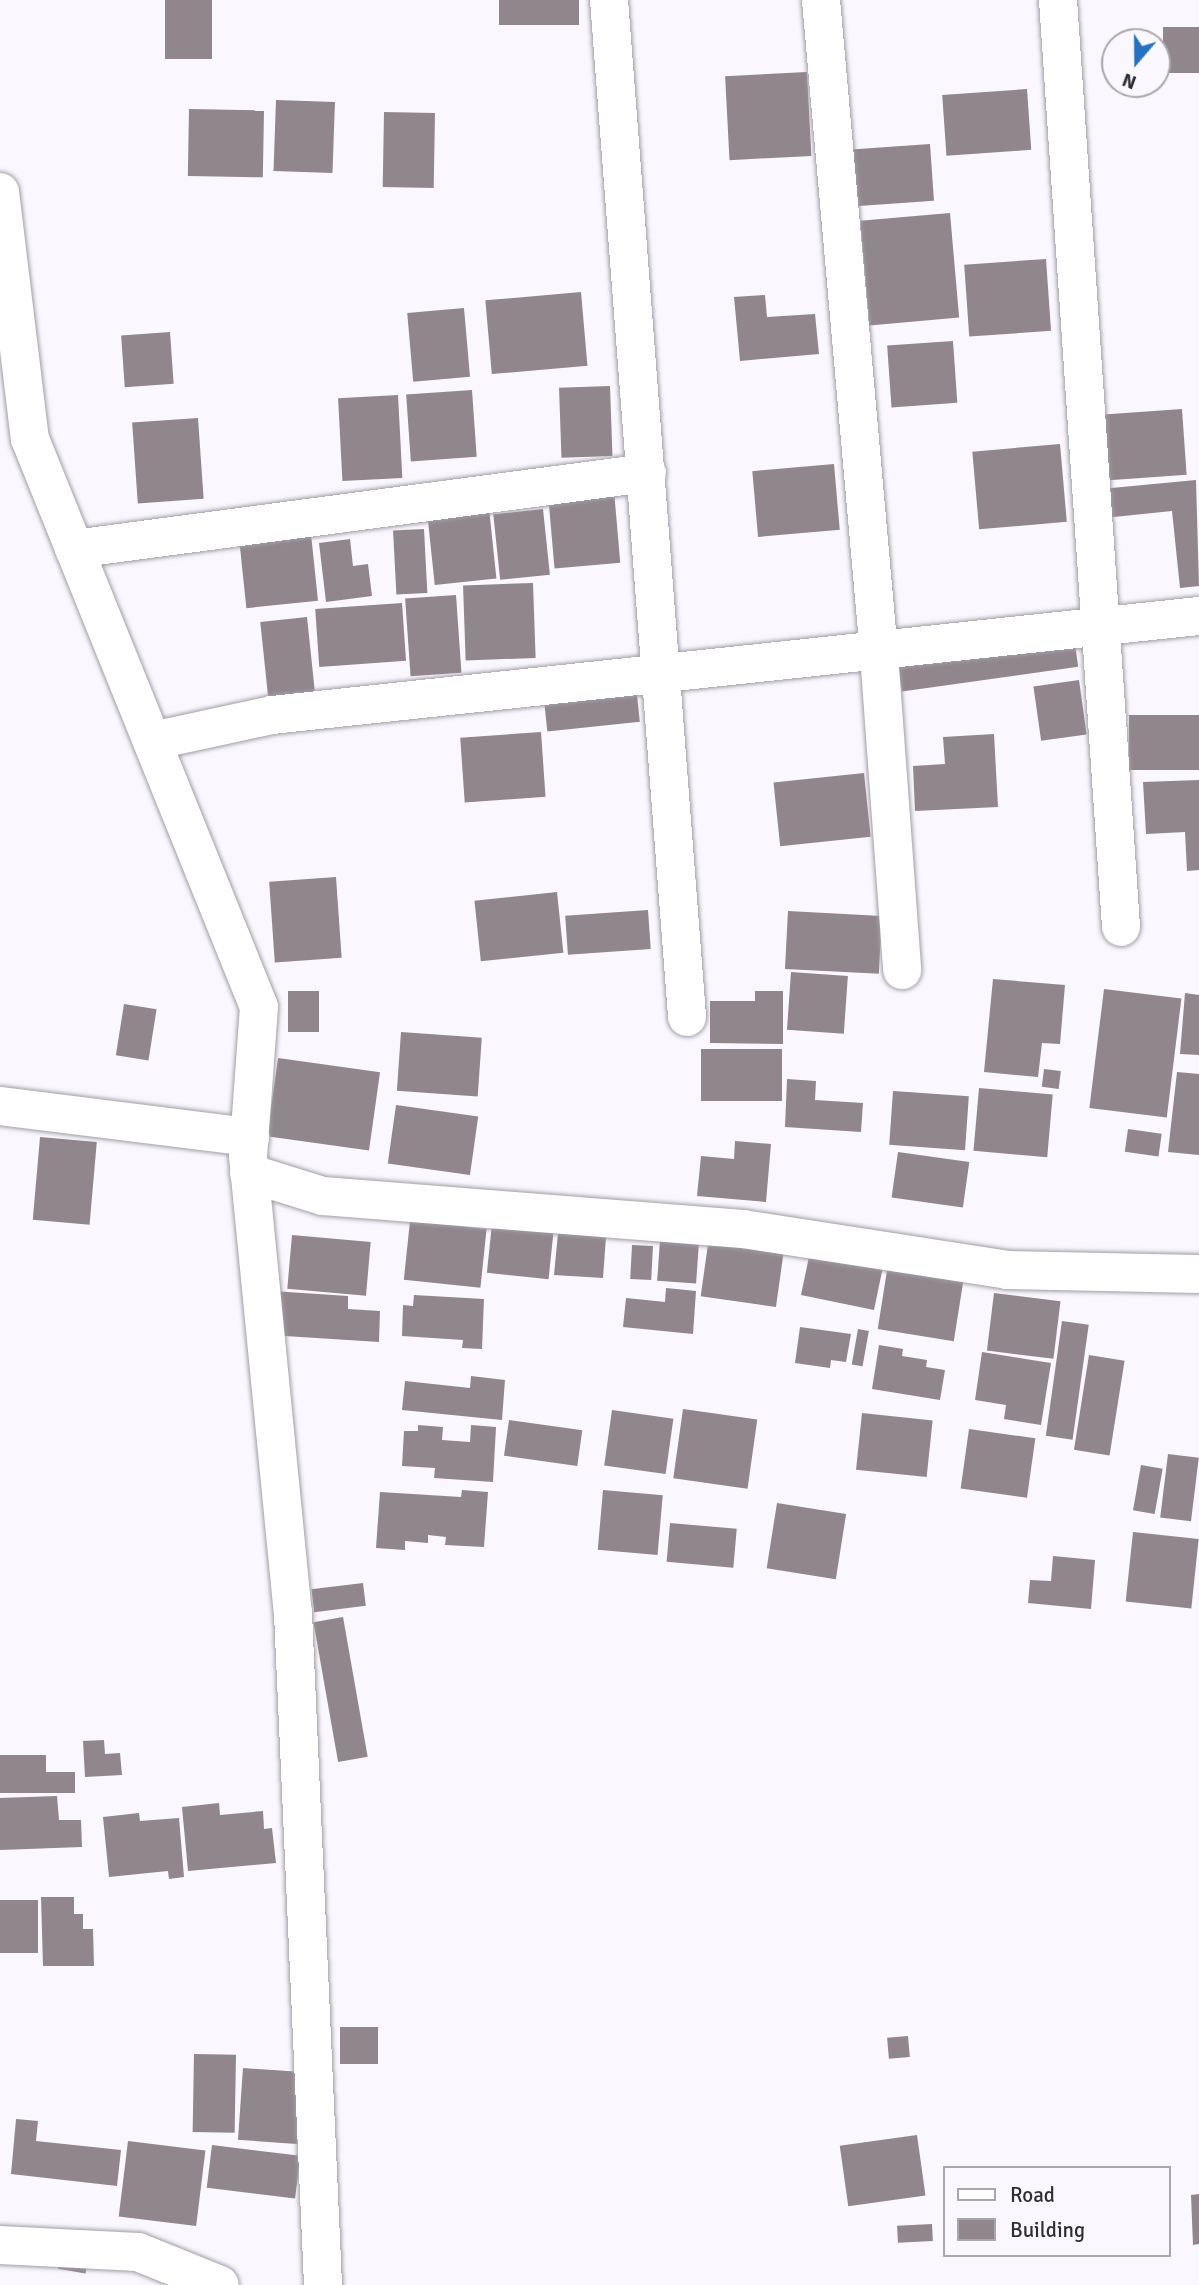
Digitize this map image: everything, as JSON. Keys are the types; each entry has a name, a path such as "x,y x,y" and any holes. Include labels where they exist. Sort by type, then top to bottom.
{"street":[{"path":"609,0 664,676 687,1017"},
{"path":"821,0 879,654 902,970"},
{"path":"1058,0 1121,927"},
{"path":"0,192 30,439 259,1007 249,1155 293,1613 323,2285"},
{"path":"74,549 647,473"},
{"path":"152,741 272,715 879,654 1199,616"},
{"path":"0,1106 249,1155 323,1196 743,1229 1007,1270 1199,1274"},
{"path":"0,2245 138,2252 220,2285"}],"building":[{"path":"165,0 212,0 212,59 165,59"},
{"path":"499,0 579,0 579,25 499,25"},
{"path":"1199,27 1199,73 1171,73 1171,28 1163,28"},
{"path":"807,72 811,156 730,160 725,76"},
{"path":"1027,89 1031,150 946,156 942,95"},
{"path":"276,100 335,102 332,173 274,171"},
{"path":"189,109 264,110 263,177 188,176"},
{"path":"384,112 435,113 434,188 383,187"},
{"path":"930,144 934,201 855,206 851,150"},
{"path":"950,213 959,318 869,325 860,221"},
{"path":"1046,259 1051,331 969,337 964,265"},
{"path":"581,292 587,366 492,374 485,300"},
{"path":"765,295 767,317 815,314 819,354 740,361 734,297"},
{"path":"464,308 470,377 413,382 407,313"},
{"path":"170,332 174,384 125,387 121,335"},
{"path":"953,341 957,403 891,407 887,346"},
{"path":"610,386 612,456 561,458 559,388"},
{"path":"472,390 477,457 411,461 406,395"},
{"path":"398,395 402,478 342,481 338,398"},
{"path":"1182,409 1187,475 1109,480 1104,414"},
{"path":"198,418 204,499 138,503 132,423"},
{"path":"1060,444 1067,522 979,529 972,452"},
{"path":"834,464 840,530 758,537 752,471"},
{"path":"1196,480 1199,586 1180,588 1172,511 1104,518 1101,489"},
{"path":"614,491 620,563 555,568 548,497"},
{"path":"489,508 496,579 435,585 427,514"},
{"path":"543,509 550,575 500,580 493,514"},
{"path":"424,529 427,593 396,595 393,531"},
{"path":"311,534 318,601 246,608 239,542"},
{"path":"350,539 353,566 368,564 372,596 326,602 319,543"},
{"path":"533,583 536,658 466,660 463,585"},
{"path":"456,595 461,673 411,676 405,599"},
{"path":"402,603 406,661 319,667 315,609"},
{"path":"307,617 315,693 268,697 260,622"},
{"path":"1074,637 1078,667 902,691 898,662"},
{"path":"1079,680 1087,734 1041,741 1033,686"},
{"path":"637,695 640,722 547,732 545,705"},
{"path":"1129,715 1199,715 1199,770 1129,770"},
{"path":"541,732 546,797 465,802 460,738"},
{"path":"994,734 998,807 915,811 913,766 945,764 943,737"},
{"path":"864,773 871,837 780,846 773,783"},
{"path":"1199,780 1199,870 1187,871 1185,832 1146,834 1143,782"},
{"path":"336,877 342,958 275,962 269,882"},
{"path":"557,892 563,953 481,961 474,901"},
{"path":"648,910 651,949 568,955 565,916"},
{"path":"788,911 882,916 879,974 785,969"},
{"path":"791,972 848,976 844,1034 787,1030"},
{"path":"993,979 1065,985 1060,1044 1042,1043 1038,1077 984,1072"},
{"path":"1104,989 1181,999 1167,1118 1089,1108"},
{"path":"288,991 319,991 319,1032 288,1032"},
{"path":"755,991 783,991 783,1044 710,1043 710,1001 755,1001"},
{"path":"1185,993 1199,995 1199,1055 1180,1054"},
{"path":"124,1004 157,1009 148,1061 116,1055"},
{"path":"401,1032 482,1038 478,1097 397,1091"},
{"path":"701,1049 782,1049 782,1101 701,1101"},
{"path":"278,1058 380,1072 369,1151 267,1136"},
{"path":"1044,1069 1061,1071 1059,1089 1042,1087"},
{"path":"1177,1072 1199,1074 1199,1155 1168,1152"},
{"path":"787,1079 816,1081 815,1100 863,1103 861,1132 785,1127"},
{"path":"979,1088 1053,1094 1047,1157 974,1151"},
{"path":"893,1091 969,1096 965,1150 889,1145"},
{"path":"396,1105 478,1117 470,1175 388,1163"},
{"path":"1128,1129 1162,1134 1158,1157 1125,1152"},
{"path":"40,1137 97,1142 90,1225 33,1220"},
{"path":"735,1141 771,1144 766,1202 697,1196 701,1156 734,1159"},
{"path":"898,1152 969,1162 963,1208 892,1198"},
{"path":"410,1221 487,1229 480,1288 404,1280"},
{"path":"559,1223 606,1237 603,1278 554,1275"},
{"path":"492,1224 554,1230 549,1279 487,1273"},
{"path":"661,1226 700,1229 696,1284 657,1281"},
{"path":"710,1230 785,1241 776,1307 701,1296"},
{"path":"292,1235 371,1242 366,1296 287,1289"},
{"path":"632,1245 653,1246 651,1280 630,1279"},
{"path":"810,1252 885,1257 874,1310 801,1295"},
{"path":"889,1258 965,1270 954,1341 878,1329"},
{"path":"666,1288 696,1291 693,1334 623,1327 626,1298 665,1302"},
{"path":"272,1291 348,1296 348,1309 380,1311 379,1342 269,1335"},
{"path":"994,1293 1061,1301 1053,1359 987,1351"},
{"path":"414,1295 484,1299 482,1349 462,1348 463,1340 402,1336 403,1305 413,1306"},
{"path":"1062,1321 1089,1325 1073,1440 1046,1436"},
{"path":"800,1327 851,1334 846,1362 831,1360 830,1368 795,1363"},
{"path":"858,1329 869,1331 863,1366 852,1364"},
{"path":"879,1345 903,1349 902,1356 927,1360 926,1367 945,1370 940,1400 872,1389"},
{"path":"982,1352 1051,1363 1041,1425 1004,1419 1006,1405 975,1400"},
{"path":"1089,1355 1125,1361 1110,1455 1074,1450"},
{"path":"471,1376 505,1380 502,1420 402,1410 405,1381 470,1388"},
{"path":"683,1409 757,1419 748,1489 673,1478"},
{"path":"612,1410 673,1419 666,1474 604,1465"},
{"path":"862,1413 933,1420 927,1477 856,1470"},
{"path":"509,1420 582,1430 577,1466 504,1456"},
{"path":"418,1425 443,1427 442,1440 470,1442 471,1425 496,1427 493,1482 434,1478 435,1468 402,1466 404,1431 418,1431"},
{"path":"969,1429 1035,1438 1027,1498 961,1488"},
{"path":"1168,1454 1199,1458 1191,1521 1160,1518"},
{"path":"1141,1465 1163,1469 1155,1514 1133,1510"},
{"path":"462,1490 488,1492 484,1547 445,1545 446,1537 428,1535 428,1543 405,1541 405,1550 376,1548 380,1492 461,1497"},
{"path":"603,1490 663,1495 658,1555 598,1550"},
{"path":"777,1503 846,1514 836,1579 767,1568"},
{"path":"670,1523 737,1529 733,1568 667,1562"},
{"path":"1133,1532 1199,1539 1191,1609 1126,1602"},
{"path":"1053,1556 1095,1560 1091,1609 1028,1603 1030,1580 1051,1581"},
{"path":"363,1583 366,1606 314,1612 311,1589"},
{"path":"343,1617 368,1757 338,1762 313,1622"},
{"path":"104,1740 105,1754 120,1753 122,1775 85,1777 83,1741"},
{"path":"0,1755 46,1755 46,1772 75,1772 75,1793 0,1793"},
{"path":"57,1796 59,1820 81,1820 82,1847 0,1850 0,1798"},
{"path":"219,1803 220,1815 263,1811 264,1829 272,1828 276,1863 188,1871 182,1807"},
{"path":"139,1813 140,1821 179,1818 184,1877 169,1879 168,1871 109,1877 103,1817"},
{"path":"41,1897 74,1897 74,1914 83,1914 83,1929 93,1929 94,1966 43,1966"},
{"path":"0,1900 38,1900 38,1953 0,1953"},
{"path":"340,2027 378,2027 378,2064 340,2064"},
{"path":"908,2036 910,2057 889,2059 887,2038"},
{"path":"194,2054 236,2055 235,2133 193,2132"},
{"path":"243,2068 302,2072 297,2144 238,2140"},
{"path":"16,2119 38,2121 36,2141 121,2150 117,2186 11,2174"},
{"path":"917,2135 925,2195 848,2206 840,2146"},
{"path":"128,2141 205,2151 196,2226 119,2216"},
{"path":"212,2145 300,2156 295,2199 207,2188"},
{"path":"1199,2194 1199,2244 1193,2245 1191,2195"},
{"path":"932,2224 933,2241 898,2243 897,2226"},
{"path":"62,2246 90,2251 86,2274 58,2269"}]}
